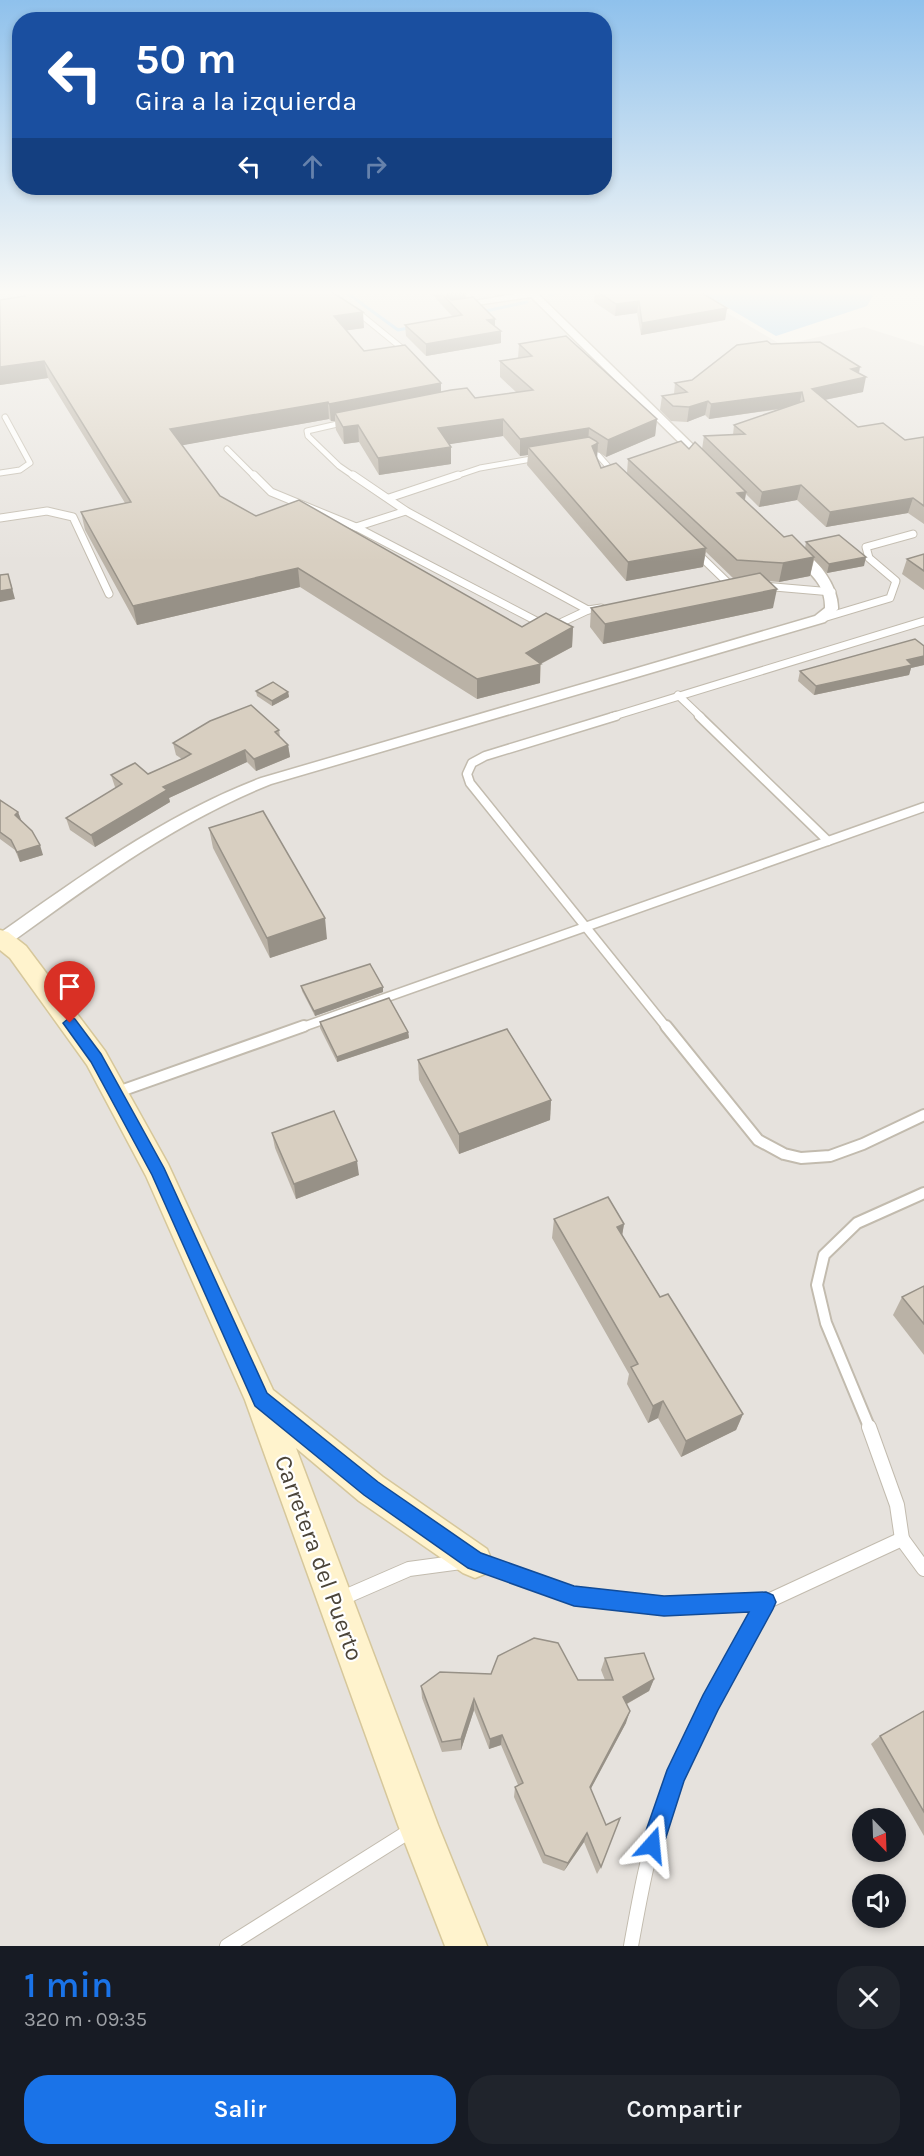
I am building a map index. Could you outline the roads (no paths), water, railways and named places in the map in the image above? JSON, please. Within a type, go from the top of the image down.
[{"type":"main road","name":"Carretera del Puerto","points":[[2,939],[18,952],[96,1058],[158,1173],[261,1399],[418,1826],[466,1946]]},
{"type":"main road","points":[[261,1399],[371,1489],[475,1561]]},
{"type":"street","points":[[622,381],[717,473]]},
{"type":"street","points":[[2,939],[149,835],[216,799],[266,781],[820,619],[831,609],[832,592],[826,582],[784,540]]},
{"type":"lane","points":[[0,473],[20,470],[30,463],[5,417]]},
{"type":"lane","points":[[356,420],[312,428],[307,431],[308,436],[343,469],[406,512],[588,610]]},
{"type":"lane","points":[[227,449],[271,492],[356,527],[546,626],[556,625],[588,610],[609,606]]},
{"type":"lane","points":[[577,452],[588,450],[598,455],[622,481]]},
{"type":"lane","points":[[388,498],[480,468],[542,457]]},
{"type":"lane","points":[[0,518],[44,512],[68,514],[73,517],[109,594]]},
{"type":"lane","points":[[356,527],[406,512]]},
{"type":"lane","points":[[820,619],[863,608],[890,598],[896,581],[869,558],[866,547],[913,534]]},
{"type":"lane","points":[[687,544],[728,583]]},
{"type":"lane","points":[[718,583],[738,584]]},
{"type":"lane","points":[[750,585],[832,592]]},
{"type":"lane","points":[[924,621],[485,756],[472,763],[467,774],[470,783],[758,1140],[777,1152],[803,1159],[829,1157],[924,1115]]},
{"type":"lane","points":[[678,696],[828,842]]},
{"type":"lane","points":[[115,1093],[924,807]]},
{"type":"lane","points":[[924,1193],[857,1223],[824,1255],[818,1285],[826,1323],[882,1459],[897,1505],[902,1539],[924,1569]]},
{"type":"lane","points":[[335,1602],[410,1569],[475,1561],[574,1596],[664,1606],[766,1602],[902,1539]]},
{"type":"lane","points":[[631,1946],[645,1867],[674,1778],[710,1702],[766,1602]]},
{"type":"lane","points":[[233,1944],[418,1826]]}]
